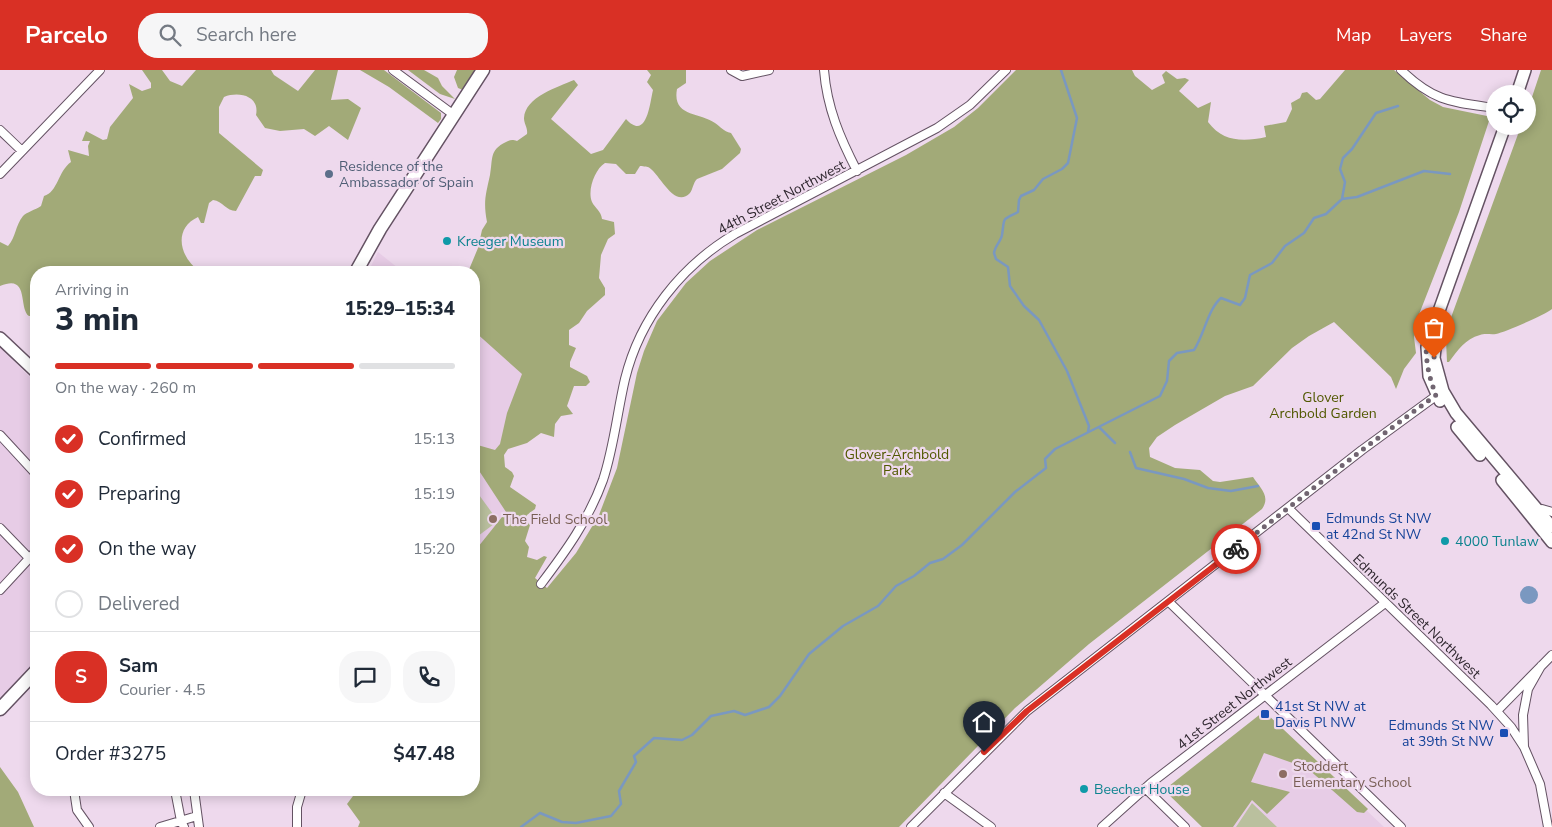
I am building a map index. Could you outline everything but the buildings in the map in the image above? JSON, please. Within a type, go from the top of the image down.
[{"type":"main road","points":[[359,266],[380,229],[484,70]]},
{"type":"main road","points":[[0,709],[30,677]]},
{"type":"street","points":[[0,174],[100,70]]},
{"type":"street","points":[[393,70],[454,115]]},
{"type":"street","points":[[731,70],[742,76],[769,70]]},
{"type":"street","points":[[824,70],[833,120],[858,171]]},
{"type":"street","points":[[993,70],[998,78]]},
{"type":"street","name":"44th Street Northwest","points":[[541,584],[570,545],[596,498],[610,457],[632,358],[647,323],[667,292],[696,263],[725,240],[941,126],[970,105],[1006,70]]},
{"type":"street","points":[[1401,70],[1416,84],[1440,99],[1486,107]]},
{"type":"street","points":[[1520,85],[1525,70]]},
{"type":"street","points":[[0,130],[22,152]]},
{"type":"street","points":[[1502,135],[1439,311],[1434,358],[1439,393],[1534,512],[1552,542]]},
{"type":"street","points":[[0,338],[30,366]]},
{"type":"street","points":[[911,827],[1020,716],[1439,393]]},
{"type":"street","points":[[0,434],[30,467]]},
{"type":"street","name":"Edmunds Street Northwest","points":[[1288,508],[1497,711],[1524,747],[1534,767],[1543,795],[1548,827]]},
{"type":"street","points":[[1534,512],[1552,512]]},
{"type":"street","points":[[1534,512],[1552,527]]},
{"type":"street","points":[[0,528],[29,558],[0,590]]},
{"type":"street","points":[[1169,602],[1401,827]]},
{"type":"street","name":"41st Street Northwest","points":[[1102,827],[1145,788],[1385,603]]},
{"type":"street","points":[[1497,711],[1552,655]]},
{"type":"street","points":[[1524,747],[1524,704],[1528,689],[1541,666]]},
{"type":"street","points":[[1145,788],[1185,827]]},
{"type":"street","points":[[944,793],[991,827]]},
{"type":"street","points":[[75,796],[77,810],[89,827]]},
{"type":"street","points":[[176,796],[183,824]]},
{"type":"street","points":[[194,796],[199,827]]},
{"type":"street","points":[[297,827],[297,808],[300,796]]},
{"type":"street","points":[[160,827],[183,824],[196,816]]},
{"type":"shaded area","points":[[378,252],[396,266],[371,266]]},
{"type":"shaded area","name":"The Field School","points":[[480,335],[528,374],[494,462],[531,577],[480,639]]},
{"type":"shaded area","points":[[0,348],[30,377],[30,669],[0,700]]},
{"type":"shaded area","name":"Stoddert Elementary School","points":[[1279,727],[1384,827],[1202,827]]},
{"type":"green space","points":[[142,70],[162,70],[170,81],[182,86],[196,70],[271,70],[274,75],[298,91],[315,70],[338,70],[331,100],[348,99],[361,108],[348,140],[329,126],[315,136],[304,129],[280,131],[265,128],[256,115],[255,103],[252,99],[242,95],[224,97],[219,107],[219,133],[263,170],[261,176],[255,176],[236,211],[213,200],[209,203],[204,223],[201,223],[198,217],[190,222],[182,236],[182,244],[188,260],[194,266],[30,266],[29,316],[24,306],[22,293],[16,284],[9,283],[0,286],[0,242],[8,246],[23,216],[41,206],[44,196],[49,194],[71,162],[68,150],[89,156],[88,146],[90,141],[82,141],[86,131],[103,140],[107,139],[110,127],[133,98],[129,84],[142,91],[151,88],[151,83]]},
{"type":"green space","points":[[360,70],[384,70],[441,113],[441,119],[438,123],[389,87]]},
{"type":"green space","points":[[408,70],[424,70],[438,78],[442,86],[455,99],[440,94]]},
{"type":"green space","points":[[457,70],[477,70],[463,90],[458,88],[454,77]]},
{"type":"green space","name":"Glover-Archbold Park","points":[[647,70],[686,70],[686,83],[677,89],[679,105],[688,112],[709,120],[731,133],[741,149],[740,153],[722,169],[697,179],[690,193],[684,197],[678,197],[673,194],[648,167],[640,166],[635,174],[626,174],[616,164],[605,163],[595,175],[591,186],[592,202],[602,219],[614,222],[615,234],[608,239],[601,255],[599,278],[605,288],[605,295],[587,311],[579,323],[569,330],[569,345],[576,348],[570,362],[570,367],[587,376],[590,382],[586,386],[574,386],[567,406],[573,414],[561,416],[555,424],[554,437],[541,433],[527,443],[508,449],[504,455],[505,467],[514,476],[510,487],[536,505],[535,509],[527,515],[526,520],[530,525],[525,541],[529,547],[527,557],[537,560],[544,556],[547,557],[535,578],[547,588],[576,553],[599,515],[617,468],[637,373],[644,351],[657,321],[686,283],[710,261],[757,230],[906,155],[954,127],[978,108],[1016,70],[1132,70],[1135,76],[1152,90],[1165,83],[1162,75],[1166,71],[1177,79],[1185,78],[1189,80],[1179,91],[1198,108],[1211,102],[1208,122],[1214,129],[1227,137],[1249,140],[1266,137],[1264,126],[1286,122],[1292,109],[1291,103],[1300,98],[1302,93],[1307,92],[1316,100],[1320,99],[1345,70],[1394,70],[1430,100],[1443,107],[1486,116],[1486,130],[1459,212],[1418,317],[1414,337],[1416,353],[1404,369],[1396,389],[1391,377],[1334,322],[1292,348],[1253,386],[1225,396],[1157,437],[1149,448],[1150,457],[1175,468],[1200,470],[1213,481],[1220,482],[1253,477],[1265,496],[1262,509],[1089,644],[1015,708],[899,827],[358,827],[360,822],[347,804],[353,796],[480,796],[480,544],[506,512],[480,472],[480,446],[495,450],[500,444],[507,413],[522,374],[480,336],[480,266],[470,266],[478,248],[482,230],[487,222],[486,198],[494,152],[510,140],[517,141],[527,134],[524,118],[530,104],[543,94],[574,80],[578,85],[551,119],[591,154],[603,150],[626,119],[633,125],[639,126],[643,123],[649,111],[653,90],[647,82],[651,75]]},
{"type":"green space","points":[[1541,70],[1552,70],[1552,309],[1501,333],[1482,334],[1470,339],[1447,362],[1446,340],[1449,323],[1518,135],[1536,135],[1536,85]]},
{"type":"green space","points":[[480,496],[498,521],[480,534]]},
{"type":"green space","points":[[1263,712],[1368,809],[1364,813],[1357,812],[1307,768],[1264,753],[1251,782],[1290,792],[1267,814],[1252,800],[1233,827],[1202,827],[1164,790]]},
{"type":"green space","points":[[0,767],[18,792],[34,827],[0,827]]},
{"type":"green space","points":[[1252,803],[1277,827],[1236,827]]},
{"type":"water","points":[[1529,586],[1535,589],[1538,595],[1535,601],[1529,604],[1523,601],[1520,595],[1523,589]]},
{"type":"waterway","points":[[1061,70],[1077,118],[1068,163],[1062,169],[1043,179],[1034,190],[1021,196],[1018,212],[1004,222],[1001,237],[994,253],[996,259],[1008,267],[1010,286],[1024,306],[1039,320],[1067,371],[1089,426],[1088,432]]},
{"type":"waterway","points":[[1342,199],[1345,182],[1340,169],[1343,158],[1352,149],[1376,113],[1398,106]]},
{"type":"waterway","points":[[521,827],[540,813],[562,822],[576,823],[611,816],[621,804],[619,791],[636,762],[634,756],[654,738],[682,740],[692,735],[711,716],[734,711],[745,715],[769,707],[780,696],[809,654],[843,626],[878,606],[896,586],[914,576],[930,563],[943,559],[962,545],[1015,492],[1046,468],[1045,459],[1055,449],[1160,396],[1167,381],[1169,361],[1177,353],[1194,350],[1209,315],[1221,298],[1240,305],[1245,298],[1250,275],[1272,263],[1285,246],[1304,233],[1314,218],[1326,214],[1342,199],[1357,197],[1424,171],[1450,174]]},
{"type":"waterway","points":[[1099,427],[1115,443]]},
{"type":"waterway","points":[[1130,452],[1136,468],[1184,479],[1208,488],[1231,491],[1258,486]]},
{"type":"way so far","points":[[1236,549],[1362,450],[1436,395],[1429,376],[1427,349],[1429,330],[1434,316],[1439,311],[1434,358]]},
{"type":"place","name":"Residence of the Ambassador of Spain","points":[[329,174]]},
{"type":"place","name":"Kreeger Museum","points":[[447,241]]},
{"type":"place","name":"The Field School","points":[[493,519]]},
{"type":"place","name":"Edmunds St NW at 42nd St NW","points":[[1316,526]]},
{"type":"place","name":"4000 Tunlaw","points":[[1445,541]]},
{"type":"place","name":"41st St NW at Davis Pl NW","points":[[1265,714]]},
{"type":"place","name":"Edmunds St NW at 39th St NW","points":[[1504,733]]},
{"type":"place","name":"Stoddert Elementary School","points":[[1283,774]]},
{"type":"place","name":"Beecher House","points":[[1084,789]]},
{"type":"route","points":[[984,752],[1027,711],[1236,549]]},
{"type":"park label","name":"Glover Archbold Garden","points":[[1323,406]]}]
